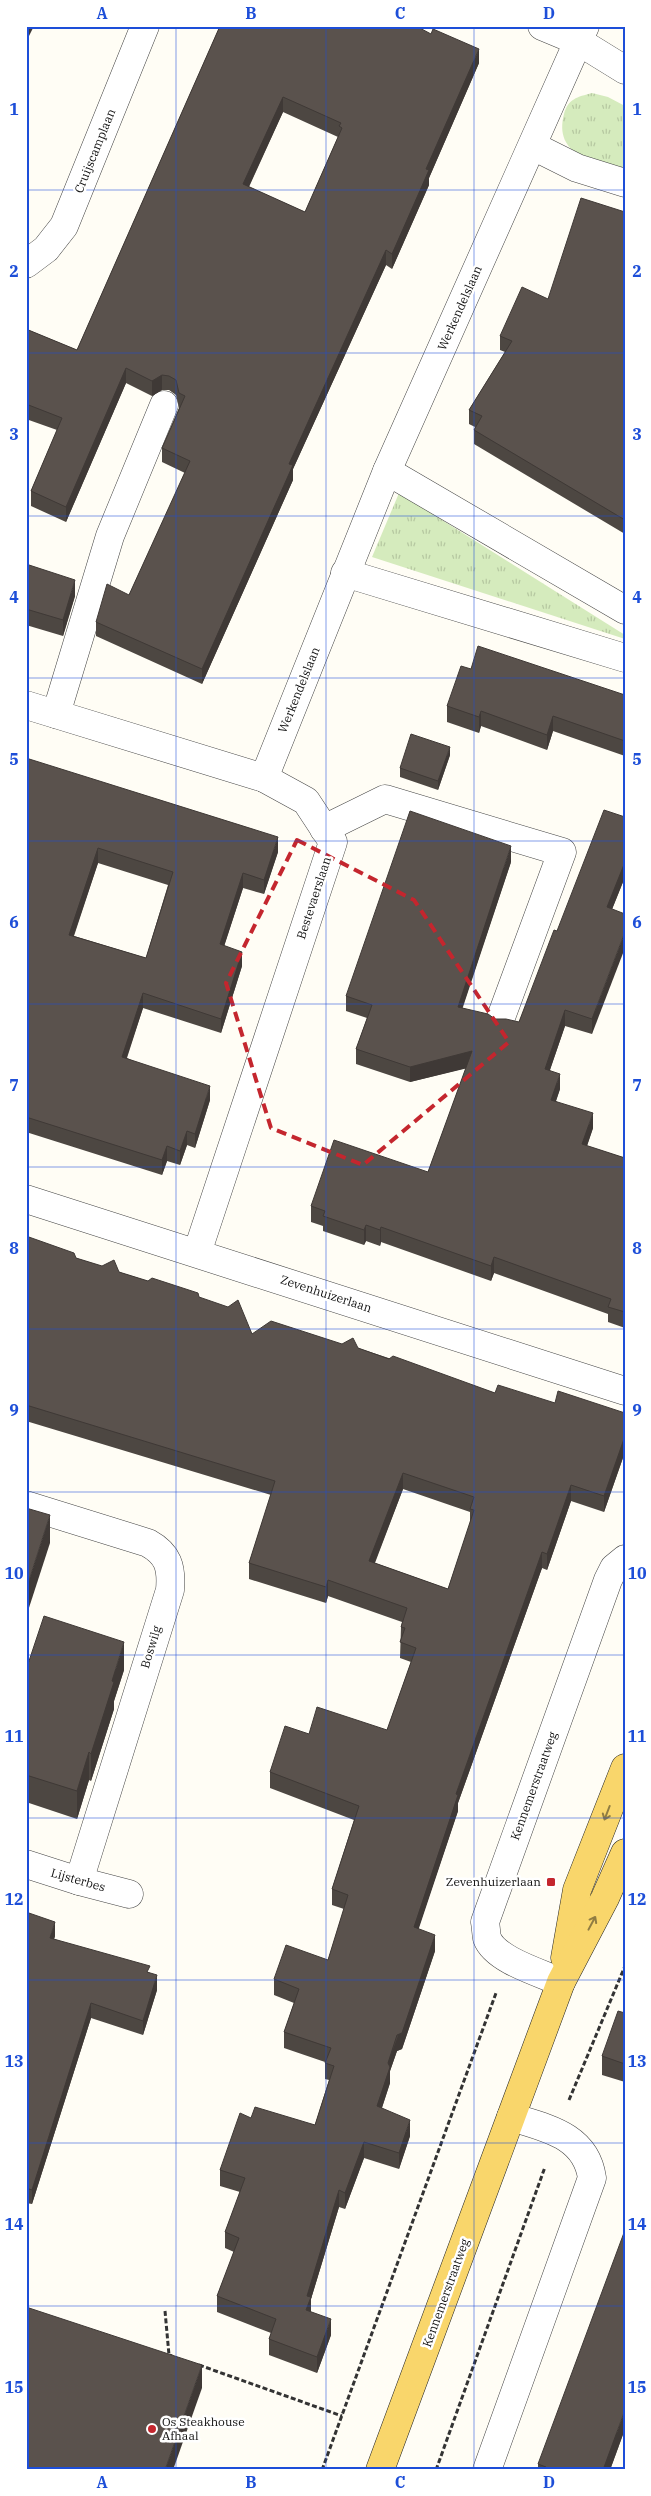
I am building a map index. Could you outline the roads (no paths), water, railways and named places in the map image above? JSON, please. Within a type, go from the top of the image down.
[{"type":"main road","name":"Kennemerstraatweg","points":[[561,1982],[577,1890],[625,1768]]},
{"type":"main road","name":"Kennemerstraatweg","points":[[380,2470],[561,1982],[606,1898],[625,1853]]},
{"type":"street","name":"Cruijscamplaan","points":[[26,264],[46,249],[64,226],[145,26]]},
{"type":"street","points":[[542,26],[582,34],[625,70]]},
{"type":"street","name":"Werkendelslaan","points":[[264,778],[387,471],[582,34]]},
{"type":"street","points":[[533,146],[577,168],[625,184]]},
{"type":"street","points":[[56,714],[110,536],[164,405]]},
{"type":"street","points":[[387,471],[625,610]]},
{"type":"street","points":[[345,573],[625,658]]},
{"type":"street","name":"Bestevaerslaan","points":[[26,705],[264,778],[306,802],[333,842],[197,1253]]},
{"type":"street","points":[[324,829],[385,799],[562,852],[500,1020]]},
{"type":"street","name":"Zevenhuizerlaan","points":[[26,1200],[625,1391]]},
{"type":"street","name":"Boswilg","points":[[26,1505],[148,1543],[160,1550],[170,1563],[170,1590],[79,1881]]},
{"type":"street","name":"Kennemerstraatweg","points":[[561,1982],[508,1959],[496,1951],[487,1938],[485,1922],[608,1580],[614,1568],[625,1559]]},
{"type":"street","name":"Lijsterbes","points":[[26,1864],[79,1881],[129,1894]]},
{"type":"street","points":[[487,2470],[592,2178],[590,2162],[581,2149],[556,2131],[511,2117]]},
{"type":"place","name":"Zevenhuizerlaan","points":[[551,1882]]},
{"type":"place","name":"Os Steakhouse Afhaal","points":[[152,2429]]}]
